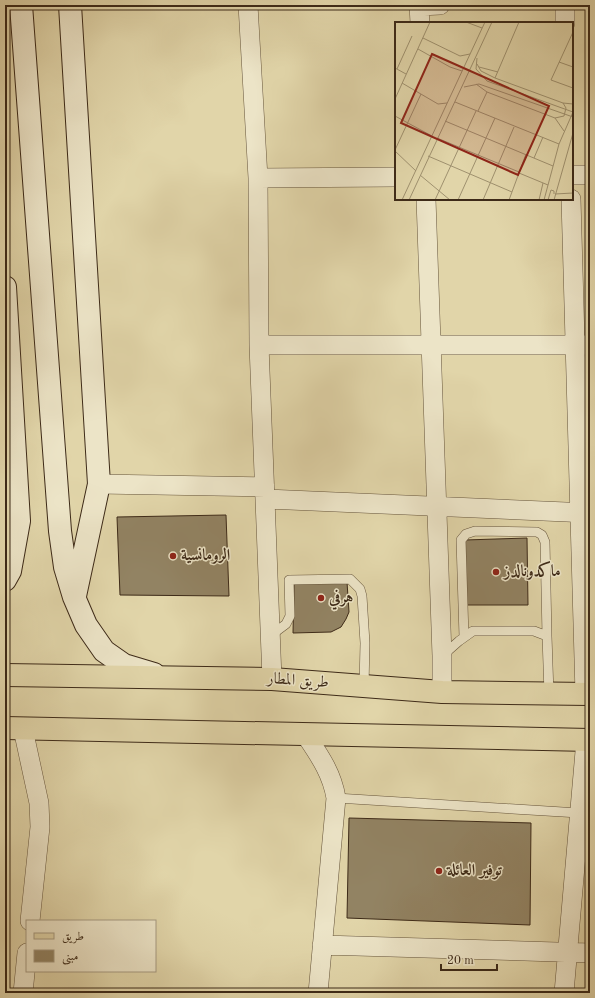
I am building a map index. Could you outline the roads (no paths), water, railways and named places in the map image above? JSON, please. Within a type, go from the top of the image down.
[{"type":"main road","points":[[21,5],[60,531],[65,567],[74,597],[86,625],[104,651],[124,665],[167,677]]},
{"type":"main road","points":[[70,5],[99,484],[74,597]]},
{"type":"main road","points":[[5,288],[19,521],[10,571],[5,580]]},
{"type":"main road","name":"طريق المطار","points":[[5,675],[272,679],[442,692],[587,694]]},
{"type":"main road","points":[[14,729],[588,740]]},
{"type":"street","points":[[248,5],[258,178],[259,345],[272,679]]},
{"type":"street","points":[[419,11],[440,5]]},
{"type":"street","points":[[565,5],[566,22]]},
{"type":"street","points":[[573,175],[590,175]]},
{"type":"street","points":[[258,178],[395,177]]},
{"type":"street","points":[[426,200],[442,692]]},
{"type":"street","points":[[571,200],[582,345],[587,694]]},
{"type":"street","points":[[259,345],[582,345]]},
{"type":"street","points":[[99,484],[265,493],[436,507],[585,513]]},
{"type":"street","points":[[14,729],[39,803],[40,827],[30,920]]},
{"type":"street","points":[[305,734],[327,768],[334,784],[336,798],[318,993]]},
{"type":"street","points":[[564,993],[579,813],[588,740]]},
{"type":"street","points":[[322,945],[590,953]]},
{"type":"street","points":[[23,993],[26,963]]},
{"type":"lane","points":[[464,637],[461,540],[466,534],[475,530],[537,532],[542,535],[545,542],[549,694]]},
{"type":"lane","points":[[270,636],[286,624],[290,616],[290,580],[350,579],[360,589],[362,596],[365,643],[364,686]]},
{"type":"lane","points":[[442,656],[473,631],[534,630],[547,636]]},
{"type":"lane","points":[[336,798],[579,813]]},
{"type":"place","name":"الرومانسية","points":[[173,556]]},
{"type":"place","name":"ماكدونالدز","points":[[496,572]]},
{"type":"place","name":"هرفي","points":[[321,598]]},
{"type":"place","name":"توفير العائلة","points":[[439,871]]}]
